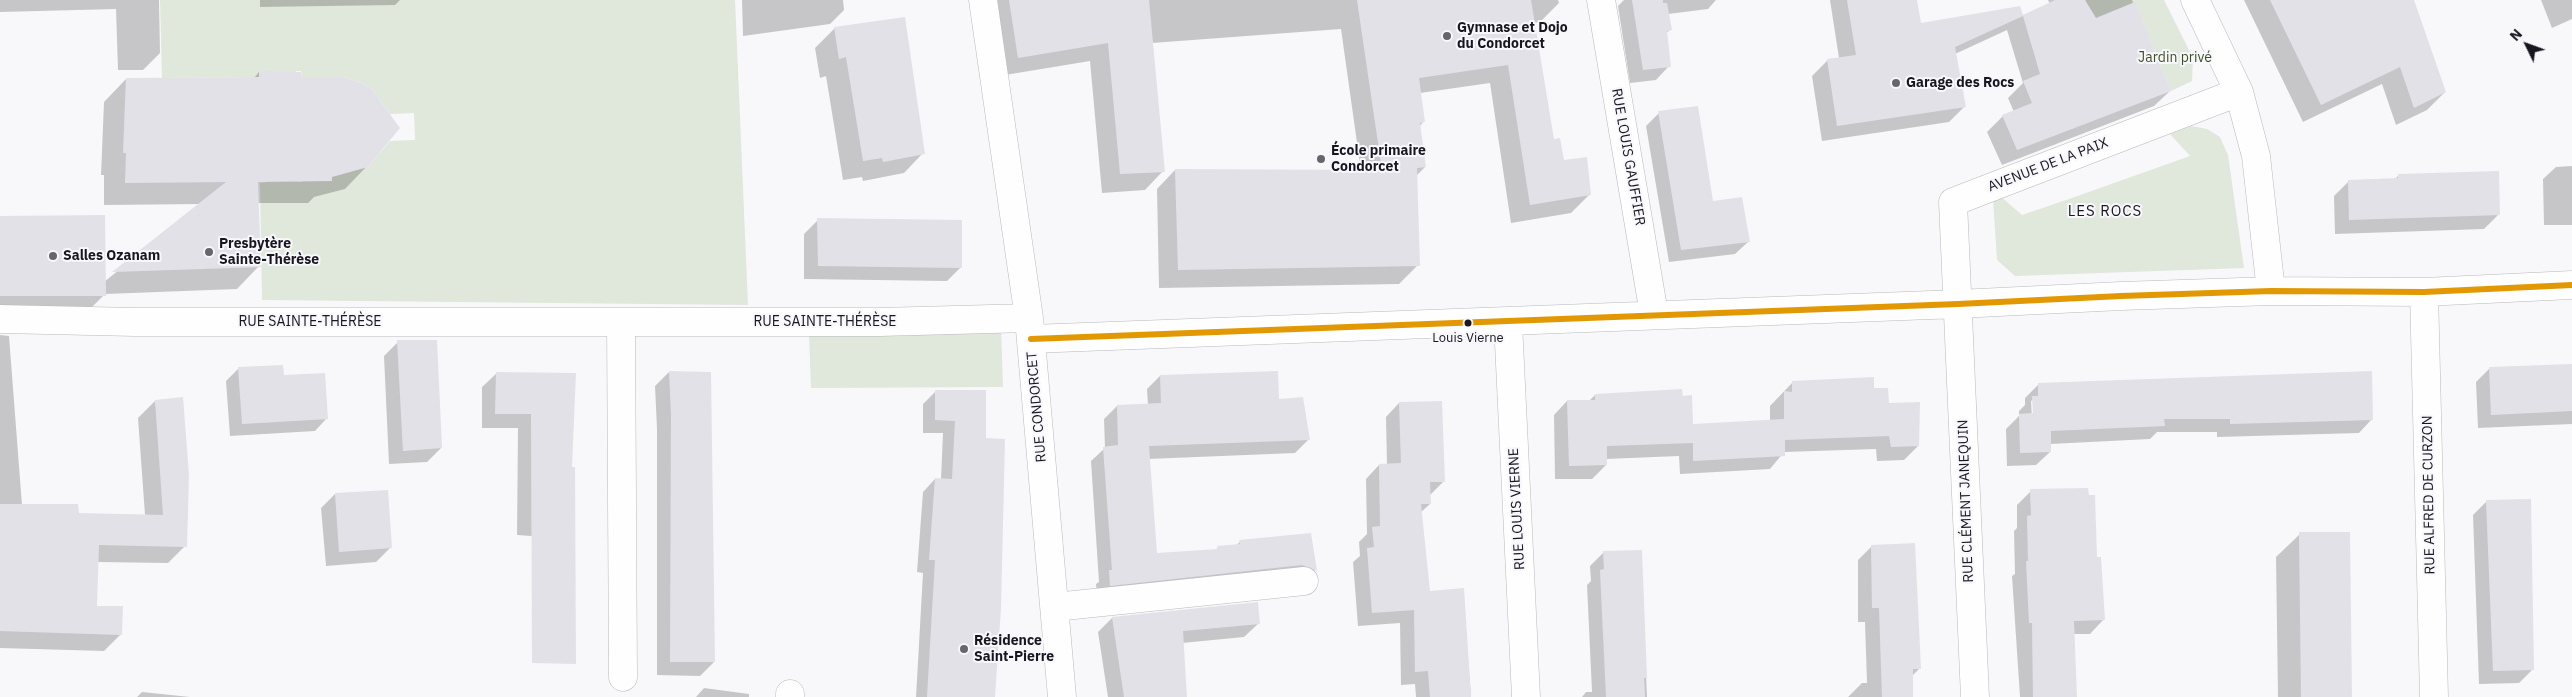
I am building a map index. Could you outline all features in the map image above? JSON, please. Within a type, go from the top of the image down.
[{"type":"street","name":"RUE CONDORCET","points":[[983,0],[1030,329],[1062,697]]},
{"type":"street","name":"RUE LOUIS GAUFFIER","points":[[1600,0],[1654,314]]},
{"type":"street","points":[[2195,0],[2239,92],[2256,156],[2271,291]]},
{"type":"street","name":"AVENUE DE LA PAIX","points":[[1958,304],[1952,202],[2239,92]]},
{"type":"street","points":[[1030,329],[1508,322],[1654,314],[2271,291],[2424,292],[2572,285]]},
{"type":"street","name":"RUE ALFRED DE CURZON","points":[[2424,292],[2434,697]]},
{"type":"street","name":"RUE CLÉMENT JANEQUIN","points":[[1958,304],[1975,697]]},
{"type":"street","name":"RUE SAINTE-THÉRÈSE","points":[[0,319],[135,322],[879,322],[1030,329]]},
{"type":"street","points":[[620,322],[622,677]]},
{"type":"street","name":"RUE LOUIS VIERNE","points":[[1508,322],[1526,697]]},
{"type":"street","points":[[1054,608],[1304,581]]},
{"type":"green space","points":[[160,0],[735,0],[748,305],[262,300],[260,183],[266,182],[266,177],[296,176],[297,182],[302,182],[302,176],[325,175],[326,181],[332,181],[332,175],[368,167],[390,141],[415,140],[414,113],[390,114],[371,88],[362,83],[343,77],[302,77],[301,71],[296,71],[296,76],[259,71],[259,77],[162,78]]},
{"type":"green space","name":"Jardin privé","points":[[2085,0],[2164,0],[2193,58],[2192,81],[2171,91],[2135,3],[2093,20]]},
{"type":"green space","points":[[2191,126],[2207,129],[2220,137],[2228,155],[2244,268],[2015,276],[1997,260],[1993,199],[1998,194],[2022,215],[2069,199],[2190,156],[2170,134]]},
{"type":"green space","points":[[1001,327],[1003,387],[811,388],[809,333]]},
{"type":"building","points":[[1009,0],[1149,0],[1165,172],[1120,174],[1108,43],[1018,58]]},
{"type":"building","points":[[1357,0],[1531,0],[1554,139],[1560,138],[1564,160],[1587,157],[1591,195],[1530,205],[1508,65],[1419,78],[1425,122],[1420,123],[1426,167],[1417,168],[1420,266],[1178,270],[1175,169],[1382,170]]},
{"type":"building","points":[[1632,0],[1663,0],[1663,3],[1667,3],[1672,30],[1667,31],[1671,67],[1643,70]]},
{"type":"building","points":[[1847,0],[1917,0],[1921,23],[2020,6],[2023,15],[2055,0],[2085,0],[2096,18],[2135,2],[2171,91],[2017,150],[2002,115],[2032,103],[2023,81],[2040,74],[2023,16],[1955,47],[1966,107],[1837,126],[1827,59],[1856,55]]},
{"type":"building","points":[[2270,0],[2414,0],[2446,92],[2414,108],[2400,67],[2321,105]]},
{"type":"building","points":[[905,17],[925,154],[883,162],[882,158],[863,161],[846,57],[839,59],[834,27]]},
{"type":"building","points":[[259,71],[301,72],[302,77],[343,77],[362,83],[371,88],[400,128],[368,167],[332,177],[332,181],[258,182],[261,267],[112,272],[226,182],[125,183],[126,153],[123,153],[126,78],[259,77]]},
{"type":"building","points":[[1698,106],[1713,201],[1742,197],[1750,242],[1681,250],[1658,111]]},
{"type":"building","points":[[2499,171],[2500,215],[2349,220],[2348,180],[2398,178],[2398,174]]},
{"type":"building","name":"Salles Ozanam","points":[[105,215],[106,296],[0,296],[0,216]]},
{"type":"building","points":[[817,218],[962,220],[962,268],[818,266]]},
{"type":"building","points":[[397,340],[437,340],[442,448],[403,451]]},
{"type":"building","points":[[2572,364],[2572,411],[2491,415],[2489,367]]},
{"type":"building","points":[[283,365],[284,375],[325,373],[328,419],[242,424],[238,367]]},
{"type":"building","points":[[669,371],[711,372],[715,662],[670,662],[671,414]]},
{"type":"building","points":[[1278,371],[1279,399],[1303,397],[1310,440],[1149,446],[1157,553],[1218,549],[1217,546],[1240,544],[1239,540],[1311,533],[1317,571],[1302,565],[1110,586],[1109,570],[1112,570],[1103,447],[1118,445],[1117,405],[1161,403],[1160,375]]},
{"type":"building","points":[[2372,371],[2373,420],[2230,424],[2230,419],[2164,419],[2165,426],[2051,431],[2051,452],[2020,453],[2019,414],[2033,413],[2032,396],[2038,396],[2038,383]]},
{"type":"building","points":[[496,372],[576,373],[572,467],[575,467],[576,664],[532,663],[531,414],[495,414]]},
{"type":"building","points":[[1874,377],[1874,388],[1888,388],[1889,403],[1920,402],[1919,446],[1891,447],[1889,436],[1785,440],[1785,456],[1693,461],[1693,443],[1607,446],[1607,465],[1569,466],[1567,400],[1595,400],[1595,394],[1682,389],[1683,396],[1692,395],[1693,424],[1784,419],[1784,391],[1792,392],[1792,381]]},
{"type":"building","points":[[935,390],[986,390],[986,438],[1005,439],[1001,608],[995,697],[927,697],[935,560],[929,560],[935,478],[952,479],[955,421],[935,420]]},
{"type":"building","points":[[183,397],[189,475],[187,547],[99,545],[97,606],[123,606],[122,635],[0,631],[0,504],[78,504],[79,513],[163,515],[155,400]]},
{"type":"building","points":[[1442,401],[1445,482],[1430,482],[1431,504],[1421,504],[1430,591],[1464,588],[1471,697],[1430,697],[1428,671],[1415,672],[1414,610],[1372,613],[1367,548],[1374,547],[1372,527],[1380,526],[1379,464],[1401,463],[1399,402]]},
{"type":"building","points":[[2088,488],[2089,495],[2095,495],[2097,557],[2101,557],[2105,620],[2074,621],[2077,697],[2033,697],[2032,623],[2029,623],[2026,561],[2028,561],[2027,516],[2031,515],[2030,489]]},
{"type":"building","points":[[388,490],[392,548],[339,552],[335,493]]},
{"type":"building","points":[[2531,499],[2534,670],[2493,671],[2486,500]]},
{"type":"building","points":[[2299,532],[2350,532],[2352,697],[2301,697]]},
{"type":"building","points":[[1915,543],[1921,669],[1913,669],[1913,697],[1882,697],[1879,608],[1872,608],[1871,545]]},
{"type":"building","points":[[1642,550],[1647,678],[1644,678],[1645,697],[1606,697],[1600,570],[1604,569],[1603,551]]},
{"type":"building","points":[[1258,602],[1260,624],[1183,631],[1187,697],[1124,697],[1112,617]]},
{"type":"transit line","points":[[1031,339],[1958,304],[2121,296],[2271,291],[2424,292],[2572,285]]},
{"type":"place","name":"Gymnase et Dojo du Condorcet","points":[[1447,36]]},
{"type":"place","name":"Garage des Rocs","points":[[1896,83]]},
{"type":"place","name":"École primaire Condorcet","points":[[1321,159]]},
{"type":"place","name":"Presbytère Sainte-Thérèse","points":[[209,252]]},
{"type":"place","name":"Salles Ozanam","points":[[53,256]]},
{"type":"place","name":"Louis Vierne","points":[[1468,323]]},
{"type":"place","name":"Résidence Saint-Pierre","points":[[964,649]]},
{"type":"district","name":"LES ROCS","points":[[2105,212]]}]
